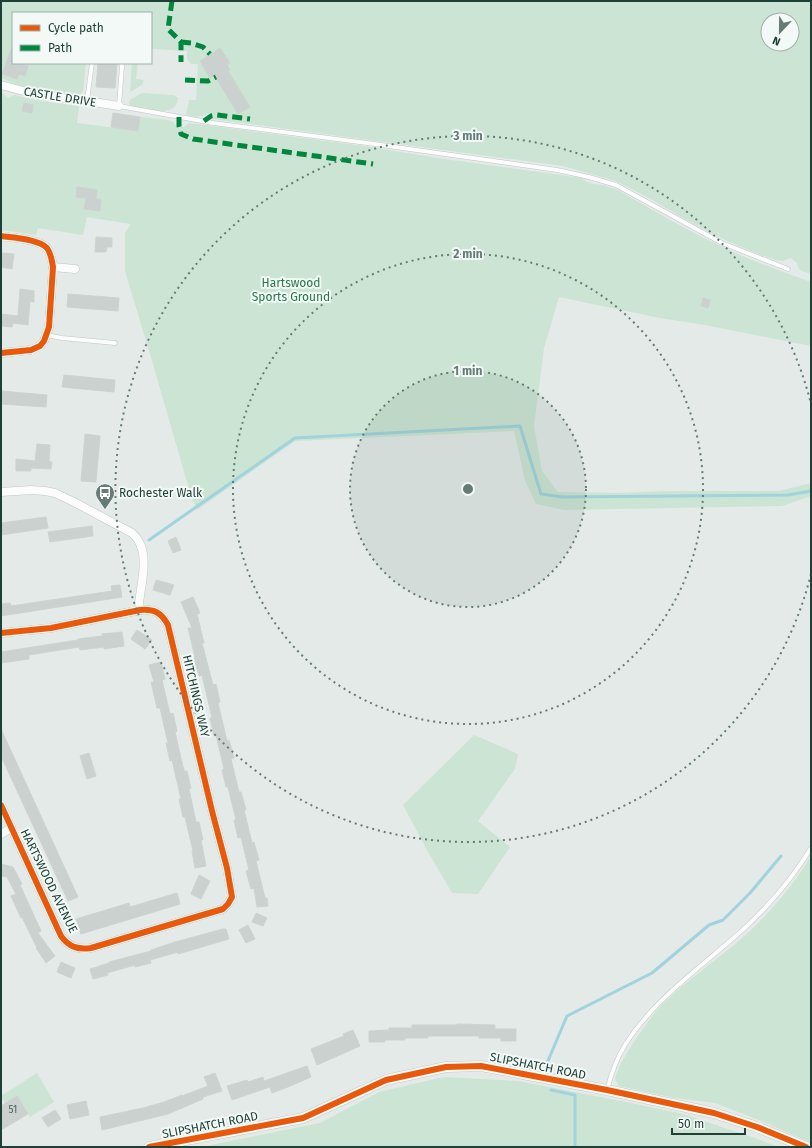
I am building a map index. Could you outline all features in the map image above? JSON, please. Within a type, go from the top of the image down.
[{"type":"street","name":"CASTLE DRIVE","points":[[1,85],[38,95],[87,100],[119,106]]},
{"type":"street","points":[[1,236],[37,242],[48,249],[52,258],[53,267],[48,328],[44,341],[40,346],[31,350],[1,353]]},
{"type":"street","points":[[53,267],[75,269]]},
{"type":"street","points":[[1,492],[31,490],[55,493],[132,533],[142,548],[144,557],[139,603],[140,610]]},
{"type":"street","name":"HITCHINGS WAY","points":[[1,633],[51,628],[149,609],[157,612],[164,618],[168,625],[227,868],[232,897],[228,904],[222,909],[92,948]]},
{"type":"street","name":"HARTSWOOD AVENUE","points":[[1,805],[61,936],[71,946],[83,949],[92,948]]},
{"type":"street","points":[[1,834],[11,828]]},
{"type":"street","name":"SLIPSHATCH ROAD","points":[[149,1147],[303,1118],[386,1080],[446,1068],[482,1066],[607,1090],[714,1113],[757,1127],[806,1147]]},
{"type":"lane","points":[[87,100],[92,64]]},
{"type":"lane","points":[[121,64],[119,106],[213,123],[367,143],[541,168],[589,177],[616,186],[722,243],[788,269]]},
{"type":"lane","points":[[46,335],[115,343]]},
{"type":"lane","points":[[607,1090],[624,1046],[639,1026],[659,1003],[748,925],[774,899],[811,848]]},
{"type":"green space","points":[[3,1],[811,1],[811,274],[800,269],[797,263],[791,258],[783,261],[775,260],[723,239],[616,181],[563,166],[213,119],[209,113],[198,117],[186,115],[189,100],[196,100],[198,64],[191,64],[187,59],[187,51],[152,49],[152,12],[12,12],[12,64],[86,64],[83,91],[80,95],[22,87],[1,78],[1,7]],"holes":[[[220,48],[229,63],[227,65],[230,70],[228,71],[250,107],[238,114],[214,76],[210,78],[200,61]]]},
{"type":"green space","points":[[132,64],[138,64],[136,79],[144,80],[142,85],[130,92]]},
{"type":"green space","name":"Hartswood Sports Ground","points":[[1,92],[8,98],[15,95],[35,100],[79,106],[77,123],[138,131],[140,117],[169,120],[176,126],[184,127],[189,123],[206,125],[364,146],[444,159],[582,178],[589,183],[616,189],[682,226],[734,252],[766,266],[811,282],[811,346],[705,325],[660,318],[559,297],[544,348],[534,426],[542,471],[558,492],[618,493],[665,491],[779,491],[811,483],[811,496],[782,506],[564,510],[536,504],[525,481],[514,431],[295,441],[197,510],[191,496],[125,271],[125,233],[131,224],[87,217],[83,235],[38,228],[36,235],[1,230]]},
{"type":"green space","points":[[142,93],[174,95],[178,98],[172,109],[166,111],[152,111],[131,107],[129,103],[130,100]]},
{"type":"green space","points":[[474,735],[518,754],[515,769],[478,821],[510,847],[478,894],[452,893],[403,805]]},
{"type":"green space","points":[[811,856],[811,1143],[764,1122],[715,1103],[675,1098],[619,1086],[615,1079],[621,1063],[639,1034],[656,1012],[674,993],[759,923],[791,886]]},
{"type":"green space","points":[[37,1073],[54,1102],[30,1117],[17,1096],[5,1103],[1,1096]]},
{"type":"green space","points":[[444,1077],[518,1081],[631,1103],[683,1114],[778,1147],[201,1147],[320,1123],[379,1092]]},
{"type":"building","points":[[12,47],[12,64],[23,64],[28,66],[25,76],[19,74],[17,79],[2,74]]},
{"type":"building","points":[[220,48],[230,63],[227,65],[230,70],[228,71],[250,107],[238,114],[214,75],[210,78],[200,61]]},
{"type":"building","points":[[98,64],[117,64],[115,88],[96,87]]},
{"type":"building","points":[[24,103],[33,105],[32,113],[22,111]]},
{"type":"building","points":[[113,113],[140,117],[138,131],[111,127]]},
{"type":"building","points":[[77,187],[97,190],[96,199],[101,200],[100,211],[84,209],[86,198],[76,197]]},
{"type":"building","points":[[96,237],[112,238],[112,247],[107,247],[106,252],[95,252]]},
{"type":"building","points":[[1,253],[14,254],[12,269],[1,267]]},
{"type":"building","points":[[20,289],[34,291],[34,302],[30,301],[28,325],[13,323],[12,327],[1,326],[1,314],[18,316]]},
{"type":"building","points":[[68,294],[119,298],[118,311],[67,307]]},
{"type":"building","points":[[703,298],[710,300],[708,308],[701,306]]},
{"type":"building","points":[[64,375],[115,380],[114,392],[62,387]]},
{"type":"building","points":[[1,391],[47,395],[46,407],[1,404]]},
{"type":"building","points":[[85,434],[100,436],[96,482],[81,481]]},
{"type":"building","points":[[37,444],[50,445],[49,461],[52,462],[51,469],[31,468],[31,471],[16,471],[16,459],[35,461]]},
{"type":"building","points":[[46,517],[48,528],[1,535],[1,523]]},
{"type":"building","points":[[92,526],[93,536],[50,542],[48,532]]},
{"type":"building","points":[[176,537],[181,550],[173,553],[168,541]]},
{"type":"building","points":[[156,580],[174,585],[170,595],[153,590]]},
{"type":"building","points":[[120,585],[122,597],[1,616],[1,604],[10,603],[11,606],[112,591],[111,586]]},
{"type":"building","points":[[193,597],[200,613],[197,614],[204,643],[202,643],[213,685],[216,684],[220,702],[218,703],[227,741],[229,740],[234,758],[231,759],[239,792],[241,792],[246,810],[244,810],[252,843],[254,842],[259,860],[256,861],[268,906],[257,907],[254,888],[251,889],[246,871],[249,870],[241,837],[238,838],[234,820],[236,820],[222,770],[224,769],[216,735],[214,736],[210,718],[212,718],[202,675],[199,676],[194,658],[188,628],[192,628],[181,602]]},
{"type":"building","points":[[137,630],[152,640],[145,649],[131,639]]},
{"type":"building","points":[[122,632],[124,646],[80,650],[79,647],[29,655],[29,659],[1,663],[1,652],[102,636],[102,634]]},
{"type":"building","points":[[161,662],[165,679],[162,680],[170,714],[173,713],[177,731],[175,732],[184,771],[187,771],[196,822],[199,822],[203,840],[201,840],[206,866],[195,868],[193,851],[185,817],[183,817],[179,799],[181,799],[172,760],[170,761],[166,743],[168,743],[160,708],[157,708],[151,682],[154,682],[149,665]]},
{"type":"building","points":[[1,729],[78,897],[68,901],[1,756]]},
{"type":"building","points":[[89,753],[96,776],[87,779],[80,756]]},
{"type":"building","points":[[1,864],[13,867],[22,884],[20,885],[41,931],[38,933],[55,956],[46,963],[36,948],[11,896],[16,894],[7,877],[1,876]]},
{"type":"building","points":[[199,875],[210,881],[201,899],[191,894]]},
{"type":"building","points":[[177,893],[180,904],[81,934],[76,919],[129,903],[130,907]]},
{"type":"building","points":[[256,913],[267,918],[263,926],[252,922]]},
{"type":"building","points":[[248,925],[255,939],[246,943],[239,930]]},
{"type":"building","points":[[226,929],[229,939],[178,954],[178,952],[150,960],[151,963],[135,967],[135,965],[107,973],[108,975],[93,979],[90,969],[109,962],[151,951],[175,942]]},
{"type":"building","points":[[61,962],[75,968],[71,978],[57,972]]},
{"type":"building","points":[[412,1025],[495,1025],[495,1029],[516,1029],[516,1041],[501,1041],[501,1038],[479,1038],[479,1036],[428,1036],[428,1038],[405,1038],[405,1040],[369,1042],[369,1031],[389,1030],[389,1028],[412,1028]]},
{"type":"building","points":[[353,1030],[360,1046],[317,1065],[311,1049],[344,1036],[343,1034]]},
{"type":"building","points":[[307,1066],[311,1077],[272,1093],[270,1087],[232,1100],[227,1086],[247,1080],[248,1082],[263,1077],[264,1081]]},
{"type":"building","points":[[215,1073],[222,1091],[203,1097],[203,1099],[168,1114],[102,1130],[100,1117],[143,1108],[182,1096],[208,1086],[204,1077]]},
{"type":"building","points":[[17,1096],[28,1114],[1,1130],[1,1106]]},
{"type":"building","points":[[86,1101],[89,1115],[70,1119],[67,1105]]},
{"type":"building","points":[[55,1110],[61,1119],[48,1127],[42,1118]]},
{"type":"waterway","points":[[149,540],[295,438],[520,426],[541,494],[563,497],[788,495],[811,491]]},
{"type":"waterway","points":[[551,1072],[547,1063],[567,1016],[652,973],[709,925],[723,920],[750,893],[781,856]]},
{"type":"waterway","points":[[551,1090],[575,1095],[575,1147]]},
{"type":"marked path","points":[[172,1],[168,29],[181,42],[181,62]]},
{"type":"marked path","points":[[181,42],[191,43],[203,47],[210,54]]},
{"type":"marked path","points":[[185,80],[208,81],[216,77]]},
{"type":"marked path","points":[[204,121],[211,116],[217,115],[250,119]]},
{"type":"marked path","points":[[179,117],[181,134],[193,139],[373,164]]},
{"type":"cycle path","points":[[1,236],[26,239],[43,245],[49,252],[53,267],[49,327],[44,341],[40,346],[31,350],[1,353]]},
{"type":"cycle path","points":[[1,633],[51,628],[140,610],[157,612],[163,617],[168,625],[227,868],[232,897],[223,909],[91,948],[82,949],[74,947],[67,943],[61,936],[1,805]]},
{"type":"cycle path","points":[[149,1147],[303,1118],[386,1080],[446,1067],[481,1066],[607,1090],[714,1113],[757,1127],[806,1147]]},
{"type":"place","name":"Rochester Walk","points":[[105,510]]}]
